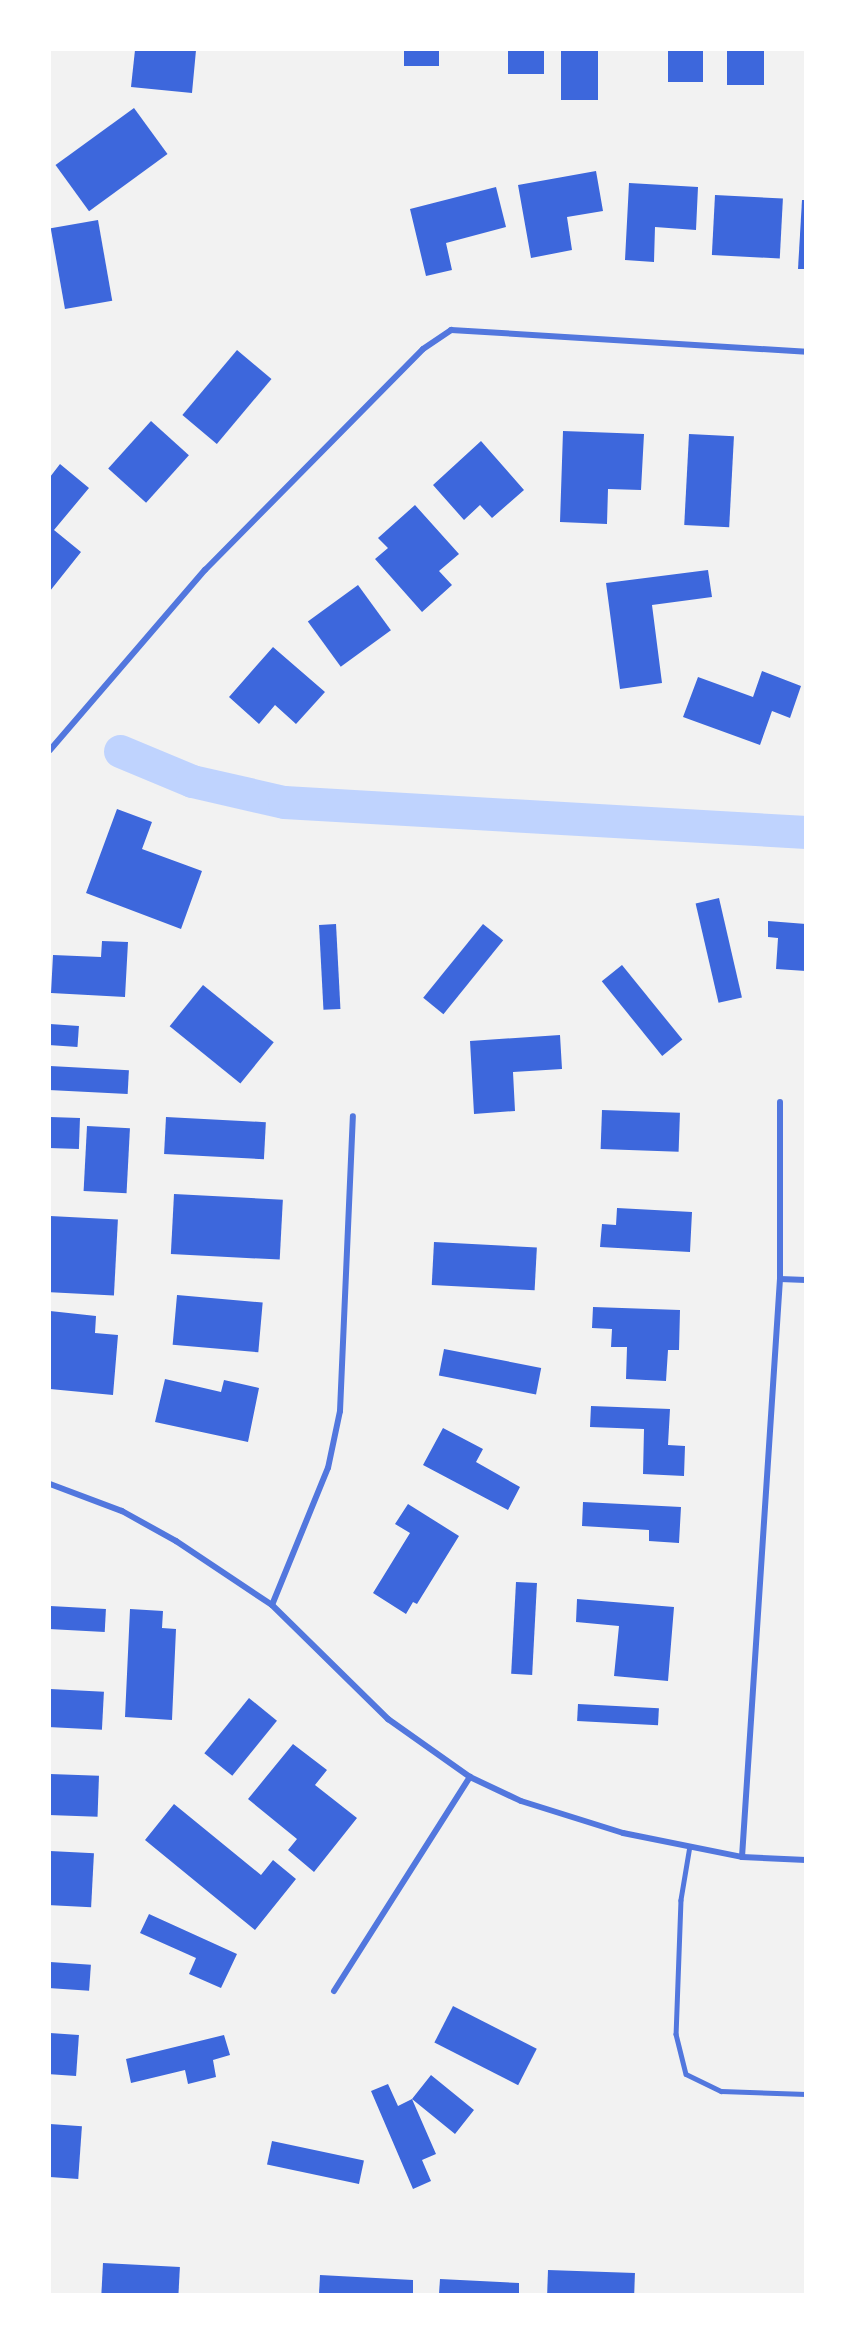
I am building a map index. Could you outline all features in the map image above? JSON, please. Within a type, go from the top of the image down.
[{"type":"street","points":[[50,750],[205,570],[423,350],[451,330],[806,352]]},
{"type":"street","points":[[742,1857],[780,1280],[780,1102]]},
{"type":"street","points":[[272,1605],[328,1468],[340,1411],[353,1116]]},
{"type":"street","points":[[780,1280],[806,1280]]},
{"type":"street","points":[[50,1484],[122,1511],[176,1541],[272,1605],[388,1719],[471,1777],[521,1801],[623,1833],[742,1857],[806,1860]]},
{"type":"street","points":[[334,1991],[471,1777]]},
{"type":"lane","points":[[690,1846],[681,1900],[676,2034],[686,2074],[722,2091],[806,2094]]},
{"type":"building","points":[[135,50],[196,50],[192,93],[131,87]]},
{"type":"building","points":[[404,50],[439,50],[439,66],[404,66]]},
{"type":"building","points":[[508,50],[544,50],[544,74],[508,74]]},
{"type":"building","points":[[561,50],[598,50],[598,100],[561,100]]},
{"type":"building","points":[[668,50],[703,50],[703,82],[668,82]]},
{"type":"building","points":[[727,50],[764,50],[764,85],[727,85]]},
{"type":"building","points":[[134,108],[168,154],[89,211],[56,165]]},
{"type":"building","points":[[596,171],[603,211],[567,217],[572,250],[531,258],[518,185]]},
{"type":"building","points":[[629,183],[698,187],[696,230],[655,227],[654,262],[625,260]]},
{"type":"building","points":[[496,187],[506,227],[446,243],[452,270],[426,276],[410,209]]},
{"type":"building","points":[[715,195],[783,199],[780,258],[712,255]]},
{"type":"building","points":[[802,200],[806,200],[806,269],[798,269]]},
{"type":"building","points":[[98,220],[112,301],[65,309],[51,228]]},
{"type":"building","points":[[237,350],[271,379],[217,444],[182,415]]},
{"type":"building","points":[[151,421],[189,455],[146,503],[108,469]]},
{"type":"building","points":[[563,431],[644,434],[641,490],[608,489],[607,524],[560,522]]},
{"type":"building","points":[[689,434],[734,436],[729,527],[684,525]]},
{"type":"building","points":[[481,441],[524,490],[492,518],[480,505],[464,520],[433,485]]},
{"type":"building","points":[[60,464],[89,488],[54,530],[81,552],[50,591],[50,477]]},
{"type":"building","points":[[415,505],[459,554],[439,571],[452,585],[422,612],[375,559],[388,548],[378,538]]},
{"type":"building","points":[[708,570],[712,597],[652,605],[662,683],[620,689],[606,583]]},
{"type":"building","points":[[358,585],[391,630],[341,667],[308,621]]},
{"type":"building","points":[[273,647],[325,692],[296,724],[275,705],[259,724],[229,697]]},
{"type":"building","points":[[762,671],[801,686],[790,718],[772,711],[760,745],[683,717],[698,677],[753,697]]},
{"type":"building","points":[[117,809],[152,822],[142,849],[202,871],[181,929],[86,893]]},
{"type":"building","points":[[719,898],[742,997],[719,1003],[696,903]]},
{"type":"building","points":[[768,921],[806,924],[806,971],[776,969],[778,938],[768,937]]},
{"type":"building","points":[[336,924],[340,1009],[323,1010],[319,925]]},
{"type":"building","points":[[483,924],[503,940],[443,1014],[423,998]]},
{"type":"building","points":[[102,941],[128,942],[125,997],[51,993],[53,955],[101,957]]},
{"type":"building","points":[[622,965],[682,1040],[662,1056],[602,981]]},
{"type":"building","points":[[203,985],[274,1042],[240,1083],[170,1026]]},
{"type":"building","points":[[50,1024],[79,1026],[77,1047],[50,1045]]},
{"type":"building","points":[[560,1035],[562,1069],[513,1072],[515,1111],[474,1114],[470,1041]]},
{"type":"building","points":[[50,1066],[129,1070],[128,1094],[50,1090]]},
{"type":"building","points":[[602,1110],[680,1113],[679,1152],[601,1149]]},
{"type":"building","points":[[50,1117],[80,1118],[79,1149],[50,1148]]},
{"type":"building","points":[[166,1117],[266,1122],[264,1159],[164,1154]]},
{"type":"building","points":[[87,1126],[130,1128],[127,1193],[84,1191]]},
{"type":"building","points":[[174,1194],[283,1200],[280,1260],[171,1254]]},
{"type":"building","points":[[617,1208],[692,1212],[690,1252],[600,1247],[602,1224],[616,1225]]},
{"type":"building","points":[[50,1216],[118,1220],[114,1295],[50,1292]]},
{"type":"building","points":[[434,1242],[537,1247],[535,1290],[432,1285]]},
{"type":"building","points":[[177,1295],[263,1302],[258,1352],[173,1345]]},
{"type":"building","points":[[593,1307],[680,1310],[679,1350],[668,1350],[666,1381],[626,1379],[627,1347],[611,1347],[612,1329],[592,1328]]},
{"type":"building","points":[[50,1311],[96,1316],[95,1333],[118,1335],[113,1395],[50,1389]]},
{"type":"building","points":[[444,1349],[541,1368],[536,1394],[439,1376]]},
{"type":"building","points":[[165,1379],[221,1392],[224,1380],[259,1388],[248,1442],[155,1422]]},
{"type":"building","points":[[591,1406],[670,1409],[668,1445],[685,1446],[684,1476],[643,1474],[644,1429],[590,1427]]},
{"type":"building","points":[[443,1428],[483,1449],[476,1462],[520,1487],[508,1510],[423,1465]]},
{"type":"building","points":[[583,1502],[681,1507],[679,1543],[649,1541],[649,1530],[582,1526]]},
{"type":"building","points":[[408,1504],[459,1536],[417,1604],[413,1602],[406,1614],[373,1593],[410,1533],[395,1524]]},
{"type":"building","points":[[516,1582],[537,1583],[532,1675],[511,1674]]},
{"type":"building","points":[[577,1599],[674,1607],[668,1681],[614,1676],[619,1626],[576,1622]]},
{"type":"building","points":[[50,1606],[106,1609],[105,1632],[50,1629]]},
{"type":"building","points":[[130,1609],[163,1611],[162,1628],[176,1629],[172,1720],[125,1717]]},
{"type":"building","points":[[50,1689],[104,1692],[102,1730],[50,1727]]},
{"type":"building","points":[[249,1698],[277,1721],[232,1776],[204,1753]]},
{"type":"building","points":[[578,1704],[659,1708],[658,1725],[577,1721]]},
{"type":"building","points":[[293,1744],[327,1770],[315,1785],[357,1818],[314,1872],[288,1850],[297,1839],[248,1799]]},
{"type":"building","points":[[50,1774],[99,1776],[98,1817],[50,1815]]},
{"type":"building","points":[[174,1804],[261,1875],[273,1860],[296,1879],[255,1930],[145,1840]]},
{"type":"building","points":[[50,1851],[94,1853],[91,1907],[50,1905]]},
{"type":"building","points":[[149,1914],[237,1954],[221,1988],[189,1974],[196,1958],[140,1933]]},
{"type":"building","points":[[50,1962],[91,1965],[89,1991],[50,1988]]},
{"type":"building","points":[[453,2006],[537,2049],[518,2085],[434,2043]]},
{"type":"building","points":[[50,2033],[79,2035],[76,2076],[50,2074]]},
{"type":"building","points":[[224,2035],[230,2055],[213,2060],[216,2077],[188,2084],[185,2070],[131,2083],[126,2059]]},
{"type":"building","points":[[431,2075],[474,2110],[455,2134],[412,2099]]},
{"type":"building","points":[[388,2084],[398,2106],[412,2099],[436,2154],[422,2160],[431,2181],[413,2189],[371,2091]]},
{"type":"building","points":[[50,2124],[82,2126],[78,2179],[50,2177]]},
{"type":"building","points":[[272,2141],[364,2161],[359,2184],[267,2164]]},
{"type":"building","points":[[103,2263],[180,2267],[178,2294],[101,2294]]},
{"type":"building","points":[[548,2270],[635,2273],[634,2294],[547,2294]]},
{"type":"building","points":[[320,2275],[413,2280],[413,2294],[319,2294]]},
{"type":"building","points":[[440,2279],[519,2283],[519,2294],[439,2294]]},
{"type":"waterway","points":[[120,751],[192,781],[284,802],[806,832]]}]
